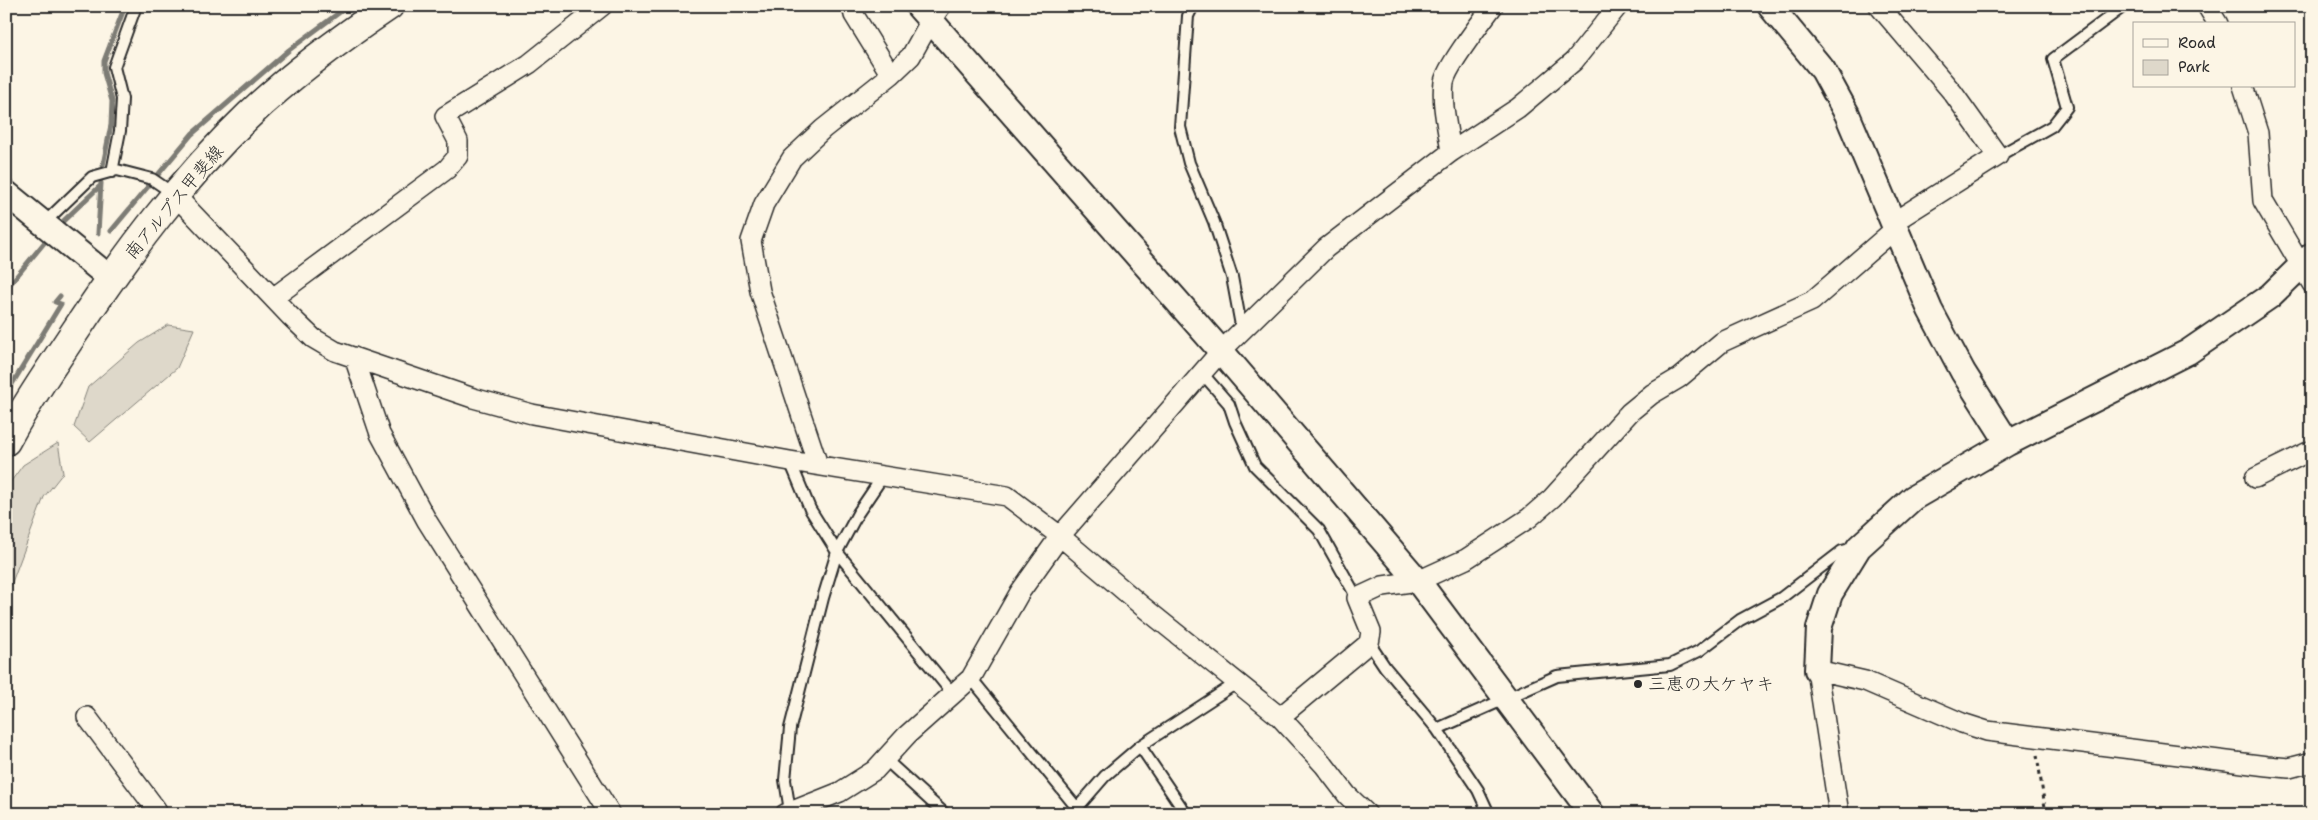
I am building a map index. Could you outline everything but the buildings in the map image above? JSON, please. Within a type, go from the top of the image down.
[{"type":"main road","name":"南アルプス甲斐線","points":[[6,441],[20,415],[110,278],[174,195],[249,116],[302,69],[389,6]]},
{"type":"street","points":[[273,298],[447,169],[458,156],[458,141],[445,116],[529,64],[602,6]]},
{"type":"street","points":[[852,6],[854,15],[892,75]]},
{"type":"street","points":[[1451,152],[1445,107],[1444,80],[1493,6]]},
{"type":"street","points":[[788,812],[840,792],[875,770],[907,735],[971,678],[1020,592],[1060,536],[1221,351],[1326,248],[1451,152],[1518,108],[1574,61],[1618,6]]},
{"type":"street","points":[[1770,6],[1823,70],[1847,114],[1930,310],[1963,372],[2008,443]]},
{"type":"street","points":[[1280,717],[1369,643],[1371,632],[1357,598],[1383,586],[1418,581],[1466,559],[1529,518],[1552,498],[1630,412],[1652,394],[1679,378],[1722,342],[1812,301],[1893,226],[1998,156],[1953,93],[1879,6]]},
{"type":"street","points":[[2207,6],[2217,22]]},
{"type":"street","points":[[818,465],[760,291],[751,240],[764,204],[792,158],[823,128],[892,75],[911,56],[930,11],[1418,581],[1592,814]]},
{"type":"street","points":[[1839,814],[1817,670],[1819,628],[1830,594],[1859,547],[1913,498],[2008,443],[2188,352],[2308,268],[2263,201],[2258,133],[2245,88]]},
{"type":"street","points":[[6,193],[110,278]]},
{"type":"street","points":[[174,195],[314,338],[335,351],[473,398],[532,414],[790,461],[1007,496],[1060,536],[1142,606],[1280,717],[1324,765],[1347,795],[1367,814]]},
{"type":"street","points":[[354,357],[380,434],[428,521],[611,814]]},
{"type":"street","points":[[2255,478],[2312,450]]},
{"type":"street","points":[[1817,670],[1865,680],[1962,723],[1988,731],[2289,768],[2312,762]]},
{"type":"street","points":[[87,717],[156,809],[149,814]]},
{"type":"lane","points":[[112,172],[120,131],[122,99],[114,68],[136,6]]},
{"type":"lane","points":[[1193,6],[1188,16],[1180,127],[1189,163],[1214,222],[1232,277],[1242,331]]},
{"type":"lane","points":[[1998,156],[2052,126],[2067,107],[2053,59],[2124,6]]},
{"type":"lane","points":[[43,224],[92,177],[117,170],[152,179],[174,195]]},
{"type":"lane","points":[[1202,373],[1229,404],[1255,466],[1319,530],[1357,598]]},
{"type":"lane","points":[[790,461],[810,509],[837,552],[953,694]]},
{"type":"lane","points":[[788,812],[785,780],[790,728],[823,598],[837,552],[858,513],[883,476]]},
{"type":"lane","points":[[1437,729],[1557,676],[1670,665],[1699,651],[1740,620],[1781,598],[1842,551],[1859,547]]},
{"type":"lane","points":[[1369,643],[1386,667],[1437,729],[1478,790],[1489,814]]},
{"type":"lane","points":[[971,678],[1075,811],[1105,776],[1140,746],[1238,682]]},
{"type":"lane","points":[[1140,746],[1186,814]]},
{"type":"lane","points":[[885,759],[945,814]]},
{"type":"path","points":[[2034,737],[2046,814]]},
{"type":"green space","points":[[168,325],[194,329],[177,368],[90,442],[74,427],[88,387],[139,343]]},
{"type":"green space","points":[[58,443],[63,473],[44,497],[11,585],[6,593],[6,488],[23,465]]},
{"type":"waterway","points":[[103,165],[111,125],[112,101],[104,73],[104,61],[125,6]]},
{"type":"waterway","points":[[111,231],[192,134],[289,50],[348,6]]},
{"type":"waterway","points":[[98,233],[101,183]]},
{"type":"waterway","points":[[57,227],[100,186]]},
{"type":"waterway","points":[[6,289],[49,237]]},
{"type":"waterway","points":[[6,394],[61,304],[55,302],[60,296]]},
{"type":"place","name":"三恵の大ケヤキ","points":[[1638,684]]}]
